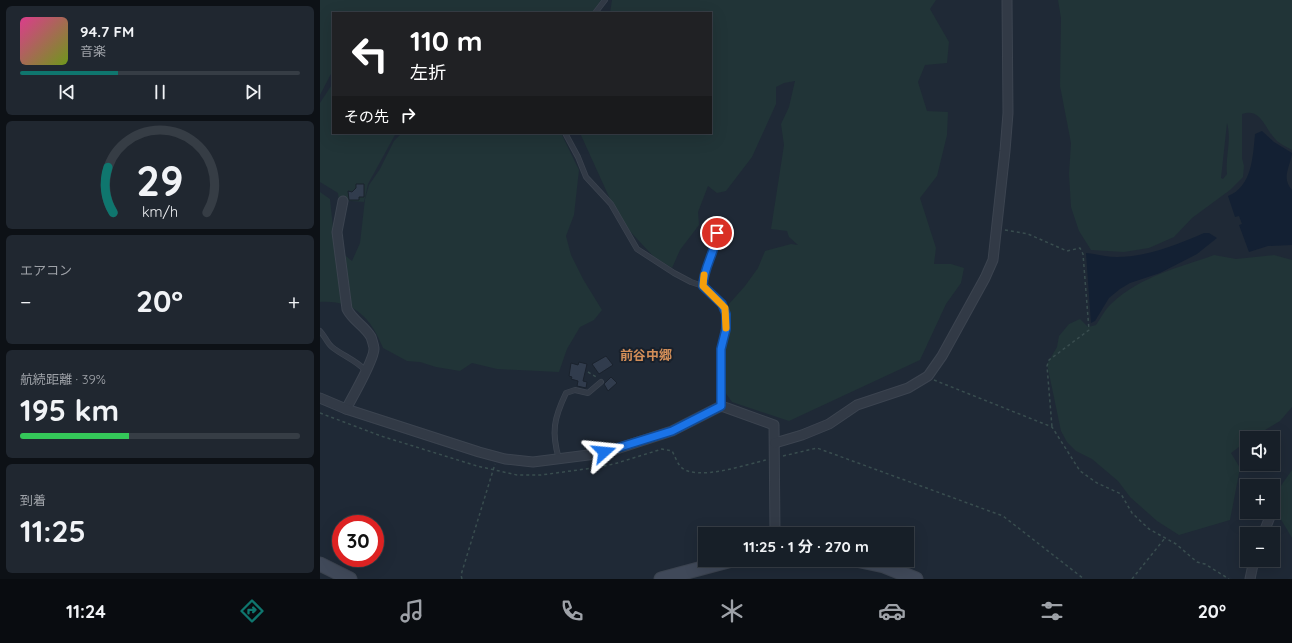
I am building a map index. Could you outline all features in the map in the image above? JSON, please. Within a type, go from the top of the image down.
[{"type":"main road","points":[[320,564],[350,579]]},
{"type":"main road","points":[[661,579],[706,567]]},
{"type":"main road","points":[[886,567],[916,579]]},
{"type":"street","points":[[775,443],[802,435],[829,424],[857,405],[908,388],[928,376],[942,356],[985,278],[993,260],[1008,113],[1007,0]]},
{"type":"street","points":[[343,201],[337,232],[347,309],[352,319],[363,326],[371,338],[374,350],[366,371],[346,409]]},
{"type":"street","points":[[320,398],[346,409],[497,456],[533,462],[604,452],[672,431],[721,406],[774,425],[775,527]]},
{"type":"street","points":[[1250,579],[1253,567]]},
{"type":"lane","points":[[595,12],[605,0]]},
{"type":"lane","points":[[566,134],[578,157],[586,178],[611,204],[637,249],[674,273],[691,282],[703,286],[722,304],[726,314],[726,329],[721,349],[721,406]]},
{"type":"lane","points":[[703,286],[703,279],[716,243],[717,233]]},
{"type":"lane","points":[[320,331],[330,345],[360,364],[366,371]]},
{"type":"lane","points":[[559,459],[554,437],[554,422],[566,393],[575,390],[588,393],[601,382]]},
{"type":"path","points":[[997,229],[1028,234],[1066,251],[1080,248],[1083,254],[1088,330],[1049,360],[1047,366],[1052,427],[1080,471],[1097,483],[1121,494],[1132,513],[1149,529],[1165,538],[1197,562],[1205,564],[1229,579]]},
{"type":"path","points":[[588,372],[594,374],[601,382]]},
{"type":"path","points":[[928,376],[937,382],[1052,427]]},
{"type":"path","points":[[320,413],[381,436],[517,475],[541,475],[614,464],[662,449],[672,451],[684,470],[708,474],[817,448],[1003,516],[1084,579]]},
{"type":"path","points":[[462,579],[461,575],[497,456]]},
{"type":"path","points":[[1132,579],[1165,538]]},
{"type":"green space","points":[[320,0],[601,0],[593,12],[332,12],[332,72],[320,95]]},
{"type":"green space","points":[[612,0],[936,0],[930,9],[949,42],[947,63],[925,65],[918,82],[927,111],[948,112],[947,135],[937,176],[920,198],[936,248],[934,264],[951,264],[964,268],[961,283],[946,304],[920,360],[789,421],[732,402],[719,384],[721,360],[728,328],[729,304],[758,268],[765,251],[791,244],[798,245],[789,237],[787,231],[771,229],[784,145],[781,124],[789,107],[795,81],[784,83],[776,87],[776,104],[752,157],[726,191],[717,193],[708,186],[698,212],[699,225],[680,250],[672,268],[654,257],[624,225],[615,210],[580,134],[712,134],[712,12],[610,12]]},
{"type":"green space","points":[[1058,0],[1292,0],[1292,150],[1276,140],[1258,116],[1248,113],[1242,114],[1243,177],[1230,190],[1192,218],[1174,237],[1149,248],[1124,252],[1091,250],[1079,231],[1071,207],[1069,174],[1071,143],[1060,86],[1061,18]],"holes":[[[1227,123],[1229,142],[1227,174],[1223,179],[1221,178]]]},
{"type":"green space","points":[[332,85],[332,134],[395,134],[368,184],[364,202],[339,200],[338,193],[320,182],[320,103]]},
{"type":"green space","points":[[401,134],[561,134],[579,170],[574,215],[566,236],[571,255],[583,279],[602,310],[594,320],[580,327],[567,349],[559,372],[497,369],[472,363],[460,371],[436,367],[420,362],[407,361],[383,348],[373,328],[360,313],[342,304],[320,302],[320,192],[330,199],[335,247],[352,261],[360,243],[365,199],[369,185],[380,169],[394,141]]},
{"type":"green space","points":[[1214,255],[1236,259],[1274,255],[1292,260],[1292,407],[1280,421],[1264,431],[1240,431],[1240,446],[1231,453],[1240,468],[1230,520],[1179,535],[1157,521],[1130,497],[1118,481],[1092,459],[1076,451],[1067,442],[1061,431],[1047,364],[1057,347],[1059,336],[1069,324],[1080,319],[1088,327],[1096,325],[1110,305],[1123,294],[1148,279]]},
{"type":"green space","points":[[1292,470],[1292,538],[1280,518],[1280,487]]},
{"type":"water","points":[[1262,131],[1274,142],[1292,153],[1287,172],[1287,181],[1292,190],[1292,245],[1268,246],[1249,252],[1239,225],[1242,224],[1239,216],[1235,217],[1228,196],[1236,192],[1247,178],[1252,161],[1255,134]]},
{"type":"water","points":[[1204,233],[1209,233],[1217,238],[1197,254],[1160,273],[1130,283],[1120,289],[1109,298],[1095,321],[1091,323],[1086,253],[1113,257],[1139,255],[1172,246]]},
{"type":"building","points":[[356,184],[364,184],[364,197],[359,197],[359,200],[349,200],[348,191],[352,192],[356,188]]},
{"type":"building","points":[[606,356],[613,365],[599,374],[592,364]]},
{"type":"building","points":[[579,362],[587,364],[583,381],[587,382],[586,388],[577,386],[578,381],[571,379],[572,377],[569,376],[571,363],[578,365]]},
{"type":"building","points":[[611,377],[617,383],[608,391],[604,384]]},
{"type":"slow traffic","points":[[704,275],[703,286],[715,296],[725,308],[727,320],[726,328]]},
{"type":"district","name":"前谷中郷","points":[[646,355]]},
{"type":"route","points":[[604,452],[672,431],[721,406],[721,349],[727,320],[725,308],[715,296],[703,286],[703,279],[716,243],[717,233]]}]
